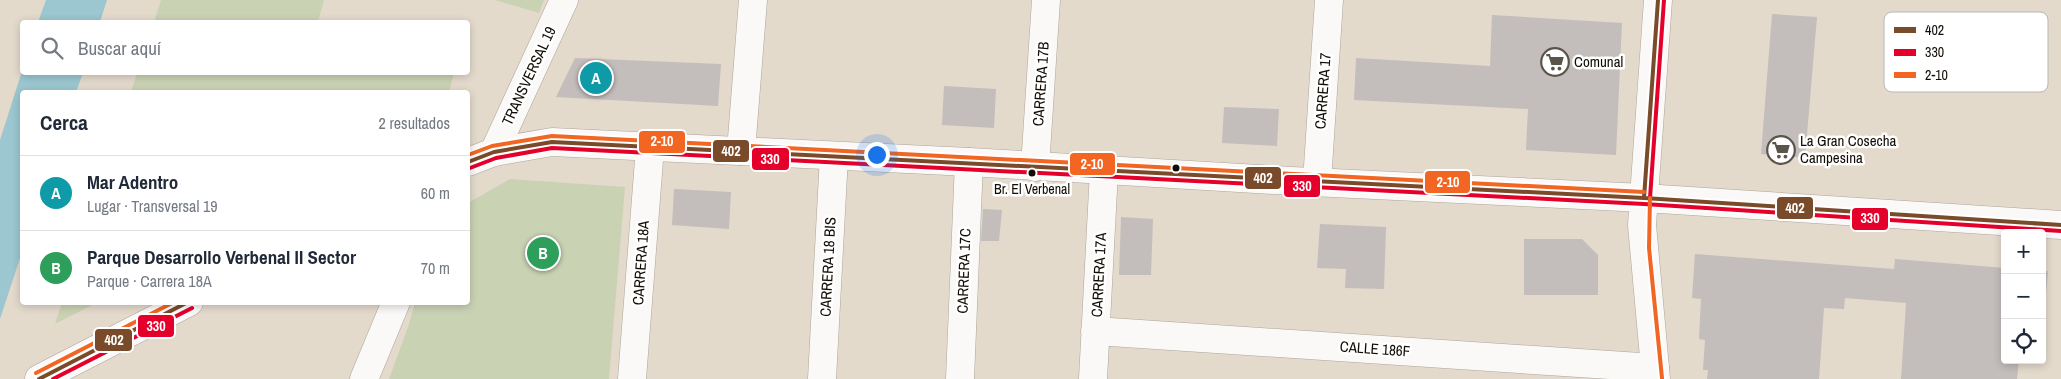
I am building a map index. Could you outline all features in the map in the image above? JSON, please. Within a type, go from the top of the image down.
[{"type":"street","name":"TRANSVERSAL 19","points":[[494,152],[564,0]]},
{"type":"street","points":[[741,151],[753,0]]},
{"type":"street","name":"CARRERA 17B","points":[[1035,167],[1046,0]]},
{"type":"street","name":"CARRERA 17","points":[[1317,182],[1329,0]]},
{"type":"street","points":[[1656,373],[1643,248],[1644,198],[1658,0]]},
{"type":"street","points":[[470,161],[494,152],[552,142],[1644,198],[2061,225]]},
{"type":"street","name":"CARRERA 18A","points":[[632,379],[650,147]]},
{"type":"street","name":"CARRERA 18 BIS","points":[[822,379],[834,156]]},
{"type":"street","name":"CARRERA 17C","points":[[960,379],[969,162]]},
{"type":"street","name":"CARRERA 17A","points":[[1093,379],[1104,171]]},
{"type":"street","points":[[39,379],[183,305]]},
{"type":"street","points":[[364,379],[395,305]]},
{"type":"street","name":"CALLE 186F","points":[[1095,331],[1656,373]]},
{"type":"green space","points":[[161,0],[324,0],[319,20],[155,20]]},
{"type":"green space","points":[[495,0],[544,0],[539,13]]},
{"type":"green space","points":[[136,75],[453,75],[450,90],[132,90]]},
{"type":"green space","points":[[510,179],[625,187],[609,379],[389,379],[414,305],[470,305],[470,202]]},
{"type":"green space","points":[[61,305],[92,305],[55,324]]},
{"type":"water","points":[[46,0],[107,0],[101,20],[39,20]]},
{"type":"water","points":[[21,75],[82,75],[77,90],[20,90],[20,258],[0,319],[0,140]]},
{"type":"building","points":[[1772,14],[1817,17],[1805,158],[1761,154]]},
{"type":"building","name":"Comunal","points":[[1492,15],[1622,23],[1616,155],[1526,150],[1528,109],[1354,100],[1356,58],[1490,66]]},
{"type":"building","points":[[575,58],[721,64],[718,106],[556,97]]},
{"type":"building","points":[[944,86],[996,89],[994,128],[942,125]]},
{"type":"building","points":[[1224,107],[1279,109],[1277,146],[1222,143]]},
{"type":"building","points":[[674,189],[731,192],[729,229],[672,225]]},
{"type":"building","points":[[983,209],[1002,210],[999,241],[981,241]]},
{"type":"building","points":[[1121,217],[1153,219],[1151,275],[1119,275]]},
{"type":"building","points":[[1320,224],[1386,227],[1384,289],[1345,288],[1346,269],[1317,268]]},
{"type":"building","points":[[1524,239],[1582,239],[1598,255],[1598,295],[1524,295]]},
{"type":"building","points":[[1695,254],[1894,269],[1895,259],[2001,268],[2001,364],[2019,364],[2017,379],[1901,379],[1906,303],[1845,298],[1844,309],[1824,308],[1819,379],[1707,379],[1708,370],[1703,370],[1705,340],[1699,339],[1701,299],[1692,298]]},
{"type":"building","points":[[2046,271],[2048,271],[2046,293]]},
{"type":"transit line","name":"402","points":[[1644,198],[1658,0]]},
{"type":"transit line","name":"330","points":[[1650,198],[1664,0]]},
{"type":"transit line","name":"2-10","points":[[470,154],[492,146],[552,136],[1644,192]]},
{"type":"transit line","name":"402","points":[[470,161],[494,152],[552,142],[1644,198],[2061,225]]},
{"type":"transit line","name":"330","points":[[470,168],[496,158],[552,148],[1644,204],[2061,231]]},
{"type":"transit line","name":"2-10","points":[[1650,198],[1649,248],[1662,378]]},
{"type":"transit line","name":"2-10","points":[[36,373],[168,305]]},
{"type":"transit line","name":"402","points":[[39,379],[182,305]]},
{"type":"transit line","name":"330","points":[[53,379],[192,308]]},
{"type":"place","name":"Comunal","points":[[1555,62]]},
{"type":"place","name":"Mar Adentro","points":[[596,78]]},
{"type":"place","name":"La Gran Cosecha Campesina","points":[[1781,150]]},
{"type":"place","name":"Br. El Verbenal","points":[[1032,173]]},
{"type":"place","name":"Parque Desarrollo Verbenal II Sector","points":[[543,253]]}]
